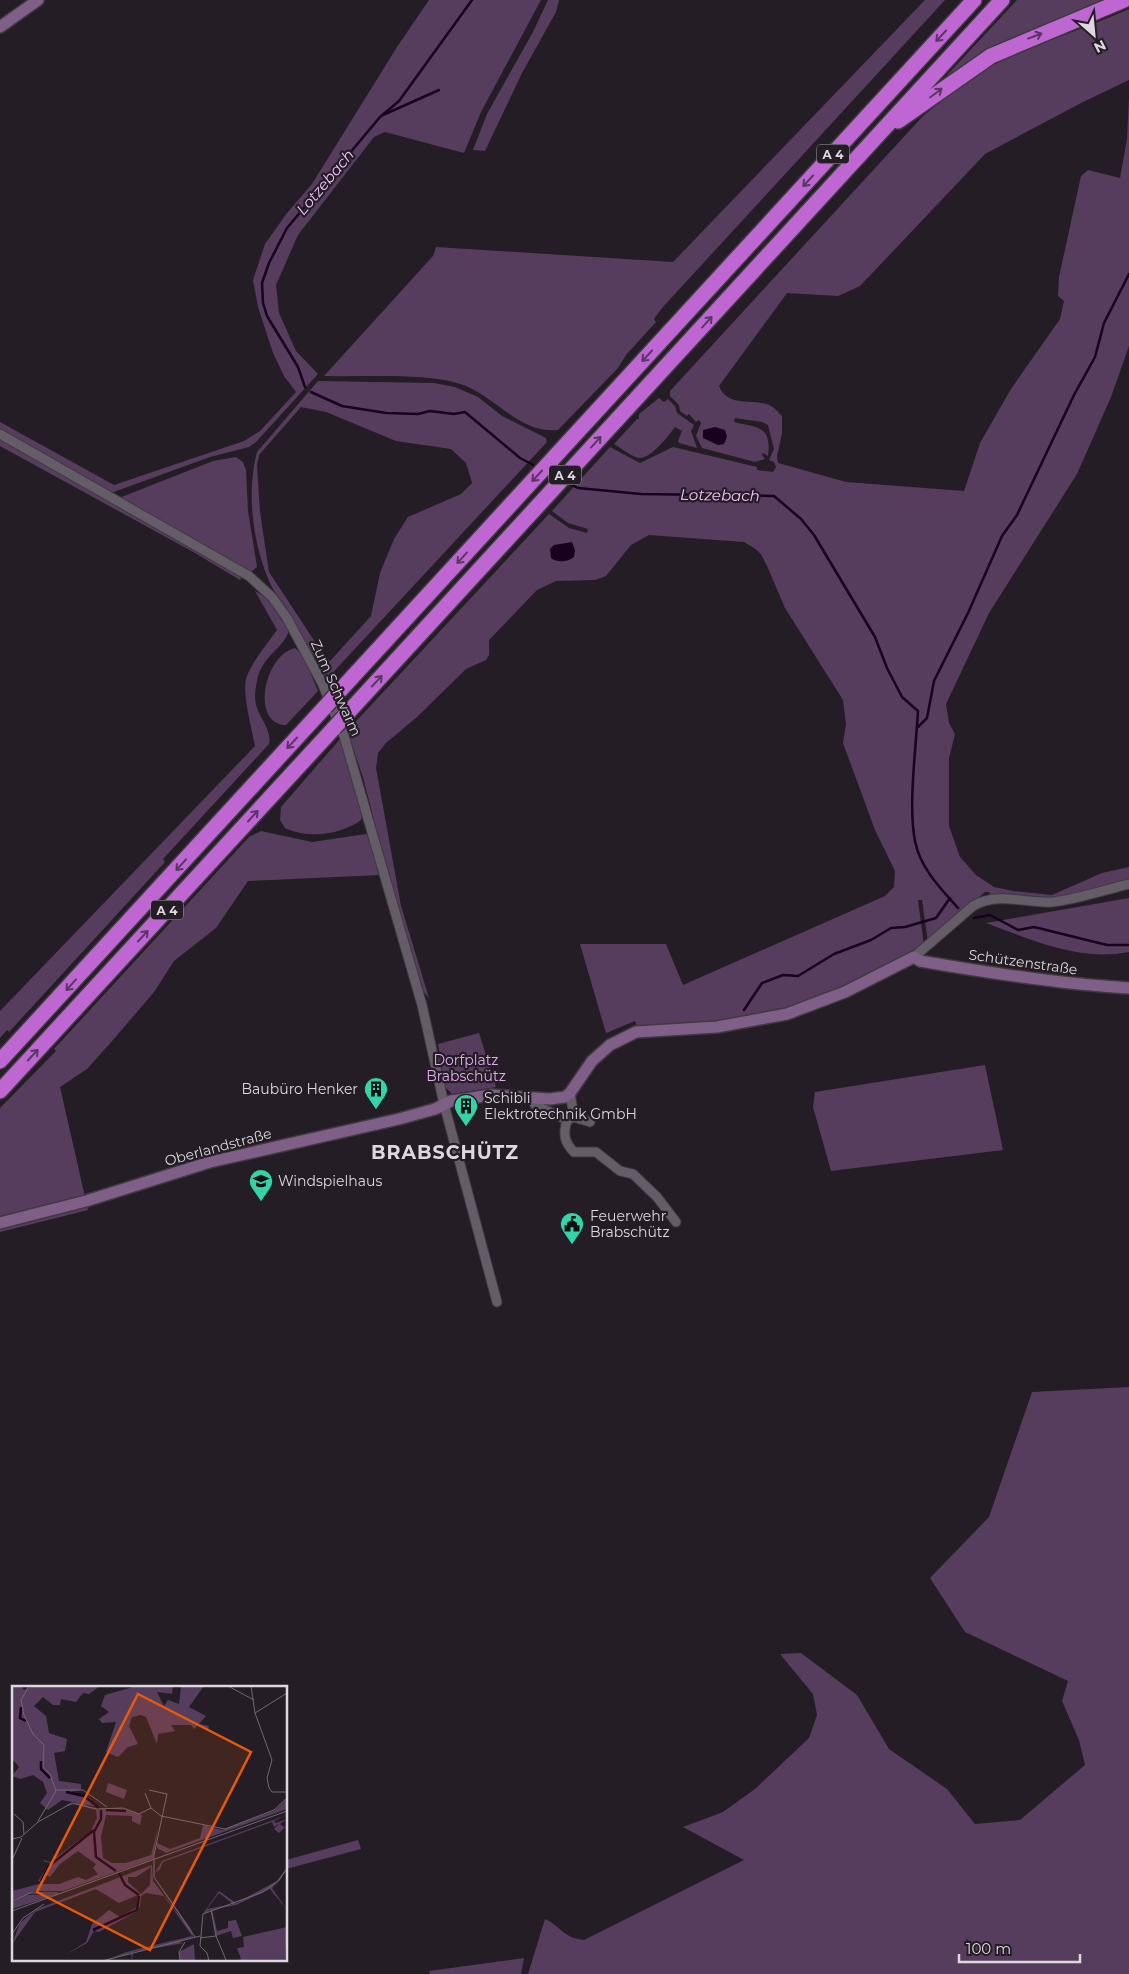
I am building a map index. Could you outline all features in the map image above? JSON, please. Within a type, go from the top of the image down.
[{"type":"highway","name":"A 4","points":[[0,1062],[974,0]]},
{"type":"highway","name":"A 4","points":[[0,1091],[1002,0]]},
{"type":"highway","points":[[869,143],[950,83],[991,56],[1124,0]]},
{"type":"street","points":[[0,27],[38,0]]},
{"type":"street","name":"Zum Schwarm","points":[[0,434],[234,567],[266,589],[278,604],[322,683],[347,743],[422,1005],[444,1104],[497,1302]]},
{"type":"street","points":[[676,1222],[657,1197],[633,1174],[620,1171],[596,1152],[574,1152],[567,1145],[564,1132],[571,1119],[570,1093],[592,1061],[610,1045],[636,1032],[717,1027],[787,1014],[845,992],[914,957],[973,906],[983,900],[998,898],[1040,902],[1061,901],[1129,884]]},
{"type":"street","name":"Schützenstraße","points":[[914,957],[920,961],[1000,974],[1077,985],[1129,988]]},
{"type":"street","name":"Oberlandstraße","points":[[0,1223],[86,1201],[210,1162],[399,1119],[435,1109],[444,1104],[490,1095],[550,1099],[565,1097],[570,1093]]},
{"type":"street","points":[[531,1098],[535,1105],[571,1119],[590,1122]]},
{"type":"green space","points":[[429,0],[541,0],[481,112],[464,153],[385,132],[374,137],[298,235],[276,285],[279,313],[296,351],[318,374],[256,442],[249,447],[210,457],[111,493],[0,430],[0,422],[114,485],[244,441],[260,431],[296,392],[284,376],[273,353],[258,307],[253,280],[265,244],[287,213],[312,184],[397,47]]},
{"type":"green space","points":[[548,0],[559,0],[556,12],[522,73],[485,151],[473,150],[487,114],[533,32]]},
{"type":"green space","points":[[925,0],[945,0],[662,308],[654,319],[656,322],[626,355],[618,368],[558,430],[545,430],[533,427],[477,392],[452,382],[417,377],[324,376],[433,256],[436,247],[673,262]]},
{"type":"green space","points":[[1017,0],[1108,0],[990,50],[949,76],[947,75]]},
{"type":"green space","points":[[1129,9],[1129,80],[985,154],[860,286],[838,296],[787,293],[719,386],[723,393],[734,400],[769,405],[782,416],[782,433],[777,456],[778,463],[846,482],[964,491],[980,443],[1011,389],[1060,319],[1064,301],[1058,296],[1059,277],[1081,176],[1088,170],[1120,178],[1127,139],[1129,97],[1129,346],[1111,397],[1077,474],[989,613],[946,704],[949,723],[955,734],[949,758],[949,826],[960,857],[976,875],[994,887],[1052,895],[1102,873],[1129,867],[1129,881],[1060,898],[991,895],[989,892],[985,892],[928,942],[922,900],[918,900],[924,946],[822,998],[786,1011],[750,1019],[712,1024],[638,1029],[635,1021],[606,1033],[580,944],[666,944],[683,985],[885,896],[894,887],[895,871],[875,830],[843,743],[846,724],[843,700],[785,608],[761,554],[744,542],[649,535],[631,545],[606,576],[595,580],[556,581],[537,590],[489,640],[489,655],[486,660],[466,669],[417,717],[386,743],[378,753],[376,768],[401,906],[429,998],[421,989],[386,868],[363,777],[347,731],[549,514],[569,528],[587,533],[588,529],[568,523],[552,511],[610,447],[640,463],[673,447],[757,467],[757,470],[773,472],[776,467],[774,462],[769,460],[774,449],[768,425],[762,422],[735,418],[734,422],[756,427],[765,433],[769,446],[768,456],[763,453],[762,455],[765,459],[755,462],[702,448],[696,436],[701,423],[699,420],[696,422],[689,414],[687,416],[680,411],[679,405],[670,396],[670,391],[923,116],[962,85],[1005,59]]},
{"type":"green space","points":[[318,381],[434,383],[455,387],[478,397],[502,416],[546,438],[547,442],[326,680],[292,618],[272,587],[259,552],[252,501],[252,484],[257,452]],"holes":[[[301,407],[326,412],[396,441],[451,449],[466,463],[472,483],[461,494],[408,517],[394,539],[380,573],[371,616],[330,661],[321,651],[269,572],[260,512],[257,465],[259,455]]]},
{"type":"green space","points":[[659,398],[664,402],[668,399],[675,406],[677,413],[694,425],[691,431],[697,448],[679,443],[682,431],[675,427],[659,446],[644,457],[632,456],[614,444],[639,419],[639,414]]},
{"type":"green space","points":[[0,438],[243,576],[240,580],[195,553],[0,446]]},
{"type":"green space","points":[[236,457],[243,462],[246,470],[248,511],[257,567],[251,572],[119,498],[213,461]]},
{"type":"green space","points":[[255,591],[269,599],[289,629],[287,636],[264,664],[256,684],[256,705],[268,730],[269,744],[163,859],[165,862],[9,1032],[7,1030],[0,1038],[0,1011],[255,746],[246,700],[245,683],[253,664],[277,630]]},
{"type":"green space","points":[[295,648],[303,655],[318,691],[286,725],[275,722],[268,714],[265,702],[265,689],[275,663],[284,653]]},
{"type":"green space","points":[[341,738],[363,811],[361,820],[344,829],[324,834],[304,834],[285,828],[280,820],[281,807]]},
{"type":"green space","points":[[261,831],[312,842],[366,834],[370,838],[380,875],[248,881],[216,928],[174,961],[154,992],[87,1069],[60,1087],[85,1197],[0,1219],[0,1108],[56,1051],[54,1049],[249,837]]},
{"type":"green space","points":[[1129,898],[1129,952],[1092,954],[1074,952],[1056,948],[986,923]]},
{"type":"green space","name":"Dorfplatz Brabschütz","points":[[479,1033],[496,1087],[452,1094],[445,1087],[438,1044]]},
{"type":"green space","points":[[985,1065],[1003,1150],[831,1171],[813,1107],[815,1092]]},
{"type":"green space","points":[[86,1204],[88,1210],[0,1232],[0,1227]]},
{"type":"green space","points":[[1129,1387],[1129,1974],[528,1974],[545,1919],[567,1935],[584,1940],[744,1860],[683,1827],[723,1812],[755,1789],[809,1738],[817,1715],[813,1694],[780,1654],[801,1653],[857,1695],[889,1749],[947,1789],[975,1824],[1020,1820],[1085,1765],[1079,1740],[1062,1701],[1068,1681],[965,1632],[930,1578],[989,1517],[1032,1392]]},
{"type":"green space","points":[[358,1840],[361,1849],[288,1868],[288,1859]]},
{"type":"green space","points":[[524,1958],[521,1974],[430,1974],[429,1971]]},
{"type":"shaded area","points":[[715,427],[725,430],[727,437],[724,444],[718,445],[703,438],[703,430]]},
{"type":"shaded area","points":[[572,542],[575,550],[574,557],[562,561],[556,561],[551,558],[550,549],[554,545]]},
{"type":"waterway","name":"Lotzebach","points":[[305,387],[298,367],[267,316],[263,303],[262,283],[269,263],[287,228],[380,117],[399,101],[472,0]]},
{"type":"waterway","points":[[383,115],[439,90]]},
{"type":"waterway","points":[[918,727],[927,718],[934,681],[968,613],[1002,536],[1017,515],[1074,395],[1095,357],[1104,323],[1129,274]]},
{"type":"waterway","name":"Lotzebach","points":[[311,392],[342,406],[386,413],[418,414],[430,411],[454,414],[465,412],[520,458],[537,467]]},
{"type":"waterway","name":"Lotzebach","points":[[546,472],[557,477]]},
{"type":"waterway","name":"Lotzebach","points":[[566,482],[578,488],[641,494],[774,496],[801,519],[814,535],[875,637],[887,668],[902,697],[918,711],[912,794],[915,841],[926,869],[938,886],[958,908]]},
{"type":"waterway","points":[[744,1010],[762,983],[783,975],[798,976],[834,954],[871,940],[891,928],[905,927],[936,918],[950,898]]},
{"type":"waterway","name":"Lotzebach","points":[[974,918],[990,915],[1018,930],[1034,927],[1107,945],[1129,945]]},
{"type":"place","name":"Baubüro Henker","points":[[376,1110]]},
{"type":"place","name":"Schibli Elektrotechnik GmbH","points":[[466,1127]]},
{"type":"place","name":"Windspielhaus","points":[[261,1202]]},
{"type":"place","name":"Feuerwehr Brabschütz","points":[[572,1245]]},
{"type":"district","name":"BRABSCHÜTZ","points":[[445,1152]]}]
